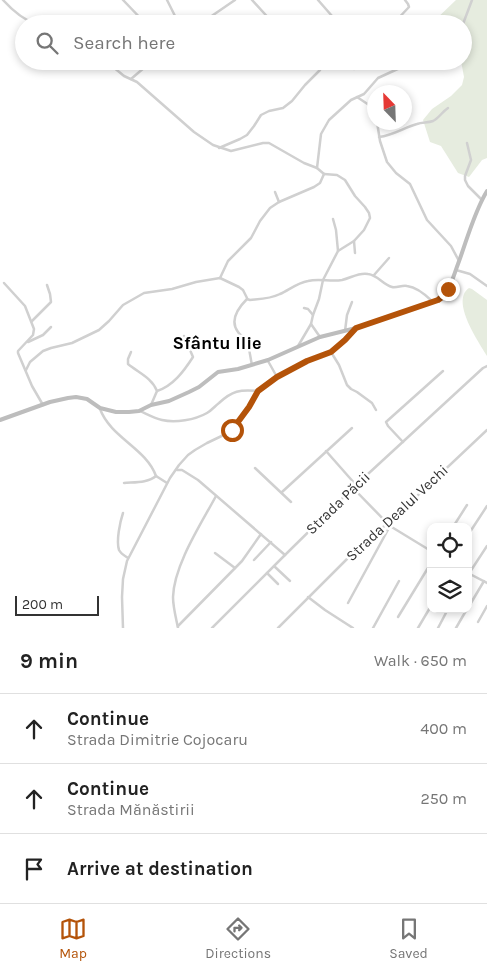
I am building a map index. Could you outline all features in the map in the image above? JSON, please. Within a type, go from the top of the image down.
[{"type":"street","points":[[3,0],[21,15]]},
{"type":"street","points":[[123,0],[137,15]]},
{"type":"street","points":[[167,0],[175,15]]},
{"type":"street","points":[[213,15],[235,0]]},
{"type":"street","points":[[252,0],[266,15]]},
{"type":"street","points":[[318,0],[331,15]]},
{"type":"street","points":[[402,15],[409,7],[405,0]]},
{"type":"street","points":[[466,15],[472,0]]},
{"type":"street","points":[[115,70],[137,82],[207,142],[231,151],[269,143],[304,163],[317,168],[324,174],[333,174],[341,177],[369,213],[370,218],[368,222],[354,241],[338,252],[324,280],[311,324],[296,347]]},
{"type":"street","points":[[131,79],[142,70]]},
{"type":"street","points":[[219,148],[247,134],[260,115],[283,108],[292,101],[320,70]]},
{"type":"street","points":[[317,168],[321,134],[329,120],[351,100],[364,94],[378,78],[397,70]]},
{"type":"street","points":[[357,98],[367,104]]},
{"type":"street","points":[[379,137],[436,119],[448,108]]},
{"type":"street","points":[[378,130],[382,151],[387,162],[410,184],[427,220],[451,246],[459,261]]},
{"type":"street","points":[[467,143],[470,160],[465,180],[468,186],[482,200]]},
{"type":"street","points":[[220,278],[228,261],[251,238],[270,208],[279,202],[310,190],[320,183],[324,174]]},
{"type":"street","points":[[139,411],[189,392],[199,387],[218,372],[268,360],[320,337],[356,328],[438,300],[446,294],[487,191]]},
{"type":"street","points":[[275,192],[279,202]]},
{"type":"street","points":[[333,219],[338,252]]},
{"type":"street","points":[[354,241],[355,253]]},
{"type":"street","points":[[374,275],[389,258]]},
{"type":"street","points":[[456,270],[470,274],[487,286]]},
{"type":"street","points":[[247,299],[271,298],[303,282],[316,279],[338,280],[362,274],[374,275],[390,286],[413,287],[433,302]]},
{"type":"street","points":[[26,370],[30,362],[43,352],[72,343],[99,330],[123,305],[150,291],[172,289],[220,278],[239,286],[247,299]]},
{"type":"street","points":[[4,283],[25,306],[32,321],[33,335],[18,350],[18,353],[32,386],[43,404]]},
{"type":"street","points":[[32,321],[51,302],[48,285]]},
{"type":"street","points":[[247,299],[236,313],[235,324],[238,332],[247,344],[252,365]]},
{"type":"street","points":[[345,331],[347,315],[352,302]]},
{"type":"street","points":[[304,308],[308,309],[313,315]]},
{"type":"street","points":[[311,324],[320,337]]},
{"type":"street","points":[[26,342],[44,335],[51,328]]},
{"type":"street","points":[[123,628],[122,597],[124,569],[167,483],[179,465],[195,450],[230,432],[249,407],[258,391],[277,377],[307,361],[331,352],[356,328]]},
{"type":"street","points":[[157,391],[163,389],[179,376],[193,357],[184,336]]},
{"type":"street","points":[[131,352],[128,364],[155,385],[157,391],[151,405]]},
{"type":"street","points":[[331,352],[339,365],[347,385],[372,403],[376,410]]},
{"type":"street","points":[[268,360],[277,377]]},
{"type":"street","name":"Strada Păcii","points":[[212,628],[356,486],[487,366]]},
{"type":"street","points":[[403,442],[386,422],[443,371]]},
{"type":"street","points":[[100,408],[119,412],[139,411],[171,421],[193,418],[209,412],[233,393],[245,390],[258,391]]},
{"type":"street","points":[[0,420],[62,399],[82,398],[91,401],[100,408],[107,422],[116,432],[148,462],[156,476],[167,483]]},
{"type":"street","points":[[282,492],[352,428]]},
{"type":"street","name":"Strada Dealul Vechi","points":[[278,628],[347,559],[406,507],[487,430]]},
{"type":"street","points":[[326,451],[356,486]]},
{"type":"street","points":[[179,465],[182,470],[198,480],[285,555]]},
{"type":"street","points":[[255,468],[291,502]]},
{"type":"street","points":[[176,470],[182,470]]},
{"type":"street","points":[[124,483],[148,481],[156,476]]},
{"type":"street","points":[[354,488],[386,523],[427,549]]},
{"type":"street","points":[[178,627],[173,596],[179,569],[216,496]]},
{"type":"street","points":[[455,523],[466,505]]},
{"type":"street","points":[[472,529],[487,506]]},
{"type":"street","points":[[123,513],[119,548],[120,552],[128,558]]},
{"type":"street","points":[[348,603],[390,526]]},
{"type":"street","points":[[178,627],[247,554],[261,534]]},
{"type":"street","points":[[254,560],[271,542]]},
{"type":"street","points":[[472,569],[487,546]]},
{"type":"street","points":[[216,553],[234,568]]},
{"type":"street","points":[[274,566],[290,581]]},
{"type":"street","points":[[398,617],[427,568]]},
{"type":"street","points":[[267,573],[278,584]]},
{"type":"street","points":[[472,575],[486,582],[472,602]]},
{"type":"street","points":[[373,628],[399,581]]},
{"type":"street","points":[[308,597],[344,624],[353,628]]},
{"type":"street","points":[[478,622],[487,606]]},
{"type":"street","points":[[418,628],[427,613]]},
{"type":"street","points":[[438,628],[446,613]]},
{"type":"street","points":[[456,628],[465,613]]},
{"type":"shaded area","points":[[456,0],[487,0],[487,158],[482,160],[469,177],[458,173],[441,146],[430,142],[423,120],[432,109],[451,96],[462,85],[464,77],[463,70],[472,70],[472,15],[440,15]]},
{"type":"shaded area","points":[[469,288],[487,300],[487,356],[464,312],[464,294]]},
{"type":"district","name":"Sfântu Ilie","points":[[217,343]]},
{"type":"route","points":[[232,430],[249,407],[254,395],[277,377],[307,361],[331,352],[356,328],[438,300],[446,294],[448,289]]}]
